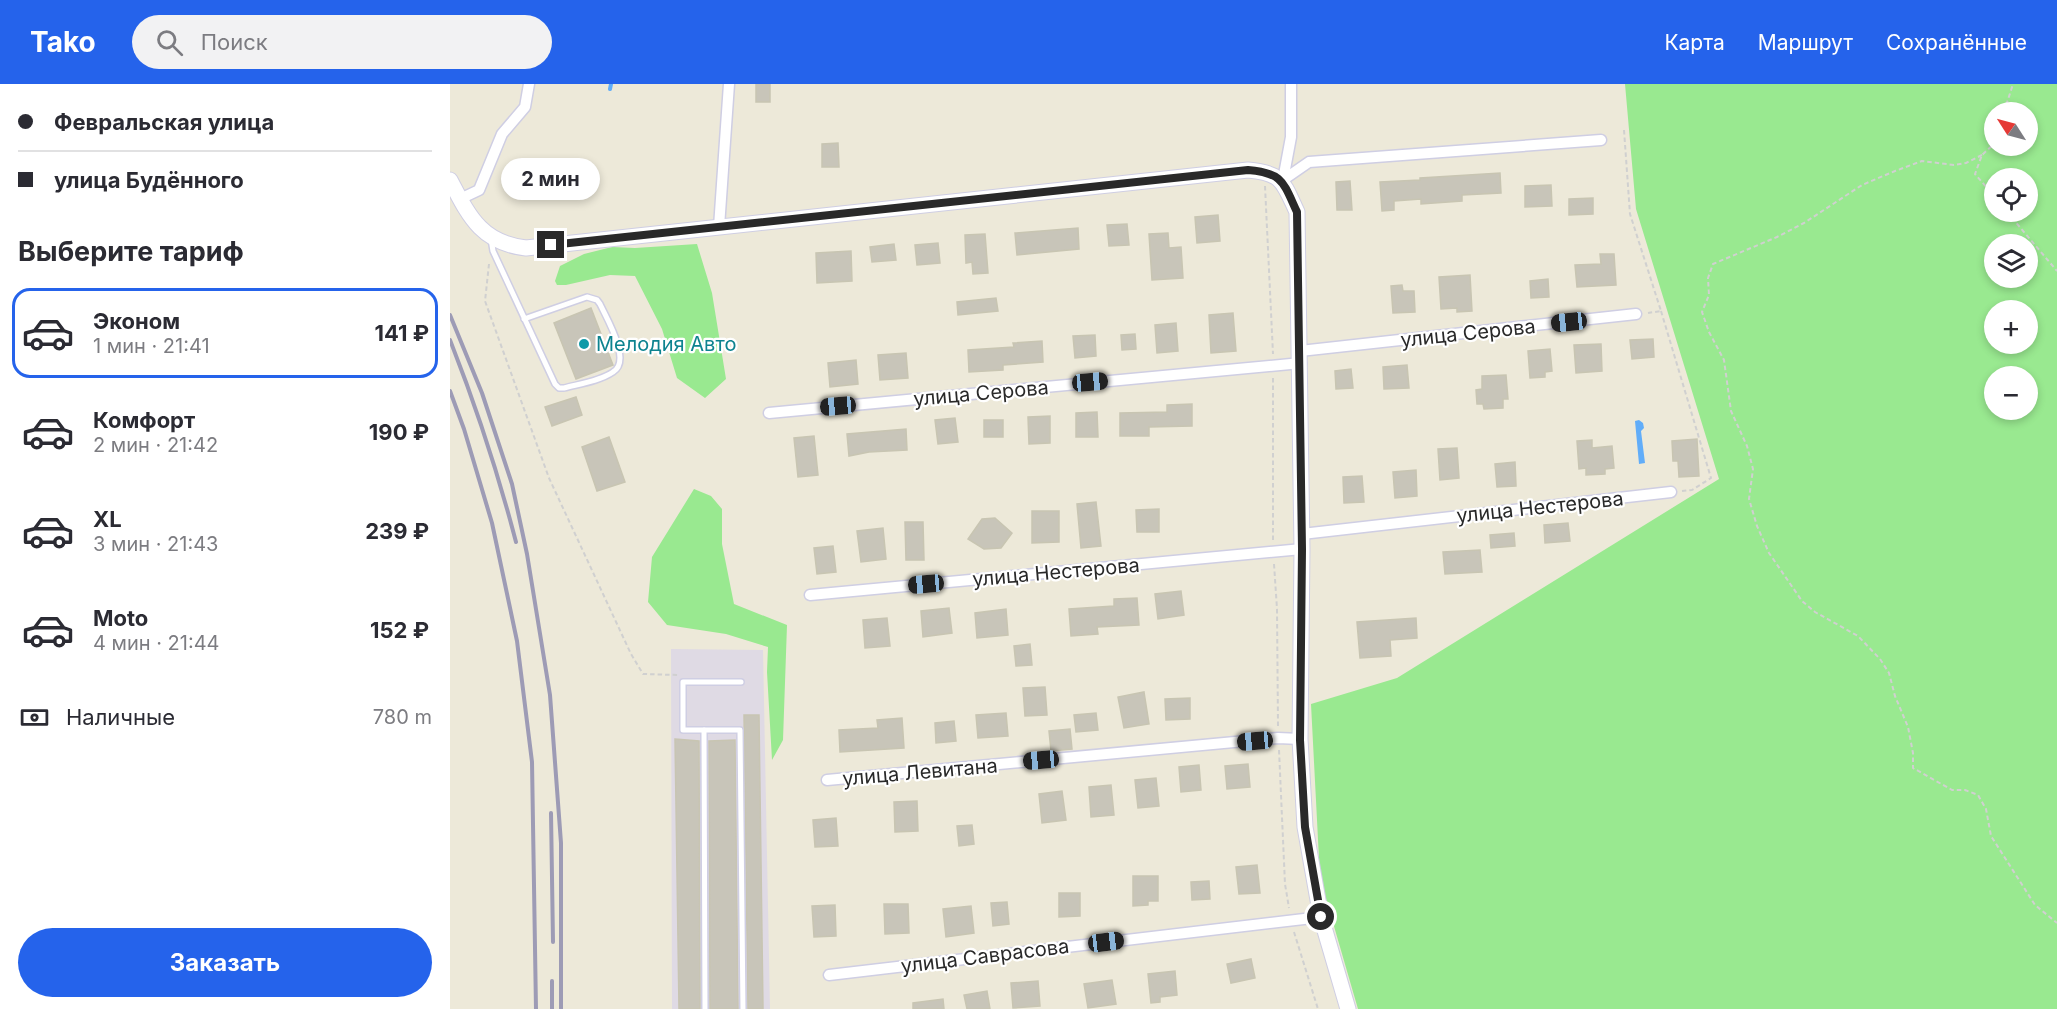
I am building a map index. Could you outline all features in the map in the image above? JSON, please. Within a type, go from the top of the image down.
[{"type":"main road","points":[[450,180],[473,220],[491,238],[510,246],[526,248],[1236,171],[1265,171],[1282,180],[1297,212],[1302,541],[1300,740],[1305,827],[1321,917],[1348,1009]]},
{"type":"street","points":[[460,199],[479,189],[502,135],[525,107],[529,84]]},
{"type":"street","points":[[719,228],[729,84]]},
{"type":"street","points":[[1282,180],[1291,137],[1291,84]]},
{"type":"street","points":[[1282,180],[1309,162],[1601,140]]},
{"type":"street","name":"улица Серова","points":[[769,413],[1274,365],[1300,357],[1636,314]]},
{"type":"street","name":"улица Нестерова","points":[[810,595],[1273,552],[1302,541],[1671,492]]},
{"type":"street","name":"улица Левитана","points":[[827,780],[1278,738],[1300,740]]},
{"type":"street","name":"улица Саврасова","points":[[829,975],[1321,917]]},
{"type":"lane","points":[[491,238],[493,251],[524,319],[555,384],[559,388],[564,388],[611,374],[618,368],[621,354],[597,300],[587,297],[524,319]]},
{"type":"lane","points":[[741,682],[683,682],[683,729],[740,730],[743,1009]]},
{"type":"lane","points":[[704,730],[705,1009]]},
{"type":"path","points":[[2007,102],[2013,84]]},
{"type":"path","points":[[1624,130],[1630,214],[1711,478],[1692,490],[1671,492]]},
{"type":"path","points":[[1982,155],[1975,174],[1984,184]]},
{"type":"path","points":[[1982,155],[1966,163],[1954,165],[1922,161],[1862,184],[1804,223],[1713,264],[1708,278],[1708,295],[1702,312],[1709,332],[1724,360],[1731,411],[1747,446],[1753,469],[1749,499],[1756,526],[1769,553],[1802,601],[1815,612],[1858,636],[1880,659],[1889,674],[1908,727],[1913,753],[1913,768],[1952,790],[1965,790],[1978,795],[1986,809],[1990,836],[2035,905],[2057,923]]},
{"type":"path","points":[[1265,171],[1274,365],[1273,552],[1277,609],[1278,738],[1285,873],[1290,920],[1318,1009]]},
{"type":"path","points":[[2015,222],[2057,271]]},
{"type":"path","points":[[491,238],[485,301],[549,478],[631,654],[643,674],[678,675],[683,682]]},
{"type":"path","points":[[1636,314],[1661,311]]},
{"type":"shaded area","points":[[671,649],[763,650],[770,1009],[672,1009]]},
{"type":"green space","points":[[1625,84],[2057,84],[2057,1009],[1358,1009],[1320,878],[1311,704],[1397,678],[1719,479],[1636,209]]},
{"type":"green space","points":[[697,244],[712,293],[726,379],[705,398],[677,378],[662,329],[635,276],[610,275],[566,285],[557,285],[555,281],[560,266],[584,254],[612,247],[635,248]]},
{"type":"green space","points":[[694,489],[711,496],[722,509],[722,544],[734,604],[787,625],[783,740],[772,760],[767,672],[768,647],[726,634],[667,625],[648,602],[652,557]]},
{"type":"water","points":[[1639,420],[1643,423],[1644,428],[1641,431],[1645,463],[1639,464],[1635,421]]},
{"type":"building","points":[[756,84],[770,84],[770,102],[756,102]]},
{"type":"building","points":[[838,143],[839,167],[822,167],[822,144]]},
{"type":"building","points":[[1500,173],[1501,193],[1462,195],[1462,201],[1421,204],[1421,199],[1394,201],[1394,210],[1382,211],[1380,182]]},
{"type":"building","points":[[1350,181],[1352,210],[1337,210],[1336,182]]},
{"type":"building","points":[[1551,185],[1552,206],[1525,207],[1525,186]]},
{"type":"building","points":[[1593,198],[1593,214],[1569,215],[1569,199]]},
{"type":"building","points":[[1218,215],[1220,241],[1197,243],[1195,217]]},
{"type":"building","points":[[1127,224],[1129,245],[1109,246],[1107,225]]},
{"type":"building","points":[[1078,228],[1079,249],[1017,255],[1015,233]]},
{"type":"building","points":[[1168,233],[1169,248],[1181,247],[1183,278],[1152,280],[1149,234]]},
{"type":"building","points":[[985,234],[988,273],[973,274],[972,262],[966,263],[965,235]]},
{"type":"building","points":[[938,243],[940,263],[917,265],[915,245]]},
{"type":"building","points":[[894,244],[896,260],[872,262],[870,247]]},
{"type":"building","points":[[851,251],[852,281],[817,283],[816,253]]},
{"type":"building","points":[[1600,254],[1614,254],[1616,285],[1577,287],[1575,265],[1601,264]]},
{"type":"building","points":[[1470,275],[1472,311],[1457,312],[1457,308],[1441,309],[1439,277]]},
{"type":"building","points":[[1548,279],[1549,297],[1531,298],[1530,281]]},
{"type":"building","points":[[1402,285],[1403,291],[1414,291],[1415,312],[1393,313],[1391,286]]},
{"type":"building","points":[[996,298],[998,311],[958,315],[957,302]]},
{"type":"building","name":"Мелодия Авто","points":[[591,308],[613,365],[576,379],[554,323]]},
{"type":"building","points":[[1233,313],[1236,351],[1211,353],[1209,315]]},
{"type":"building","points":[[1176,323],[1178,351],[1157,353],[1155,325]]},
{"type":"building","points":[[1135,334],[1136,349],[1122,350],[1121,335]]},
{"type":"building","points":[[1095,335],[1096,356],[1075,358],[1073,336]]},
{"type":"building","points":[[1653,339],[1654,357],[1632,359],[1630,340]]},
{"type":"building","points":[[1042,341],[1043,362],[1003,365],[1003,370],[969,372],[968,350],[1014,347],[1013,343]]},
{"type":"building","points":[[1601,344],[1602,371],[1576,373],[1574,345]]},
{"type":"building","points":[[1550,349],[1552,371],[1545,372],[1545,377],[1530,378],[1528,351]]},
{"type":"building","points":[[906,353],[908,378],[880,380],[878,355]]},
{"type":"building","points":[[856,360],[858,384],[830,387],[828,363]]},
{"type":"building","points":[[1407,365],[1409,388],[1384,389],[1383,367]]},
{"type":"building","points":[[1351,369],[1353,388],[1336,389],[1335,371]]},
{"type":"building","points":[[1506,375],[1508,399],[1503,399],[1503,408],[1484,409],[1483,404],[1477,404],[1476,390],[1482,389],[1482,376]]},
{"type":"building","points":[[576,397],[582,415],[552,426],[545,407]]},
{"type":"building","points":[[1192,404],[1192,426],[1149,427],[1149,436],[1120,436],[1120,413],[1167,412],[1167,405]]},
{"type":"building","points":[[1097,412],[1098,437],[1076,437],[1076,413]]},
{"type":"building","points":[[1050,416],[1050,443],[1029,444],[1028,417]]},
{"type":"building","points":[[955,418],[958,442],[938,444],[935,420]]},
{"type":"building","points":[[984,420],[1003,420],[1003,437],[984,437]]},
{"type":"building","points":[[906,429],[907,450],[869,452],[849,456],[847,434]]},
{"type":"building","points":[[814,436],[818,475],[798,477],[794,438]]},
{"type":"building","points":[[609,437],[625,482],[597,491],[582,447]]},
{"type":"building","points":[[1697,439],[1699,476],[1679,477],[1678,461],[1673,461],[1672,441]]},
{"type":"building","points":[[1592,440],[1592,448],[1612,446],[1614,468],[1605,469],[1605,474],[1586,475],[1586,468],[1579,469],[1577,441]]},
{"type":"building","points":[[1457,448],[1459,478],[1440,480],[1438,449]]},
{"type":"building","points":[[1515,462],[1516,486],[1497,487],[1495,464]]},
{"type":"building","points":[[1416,470],[1417,496],[1395,498],[1393,472]]},
{"type":"building","points":[[1362,476],[1364,502],[1344,503],[1343,477]]},
{"type":"building","points":[[1096,502],[1101,546],[1081,548],[1077,504]]},
{"type":"building","points":[[1159,509],[1159,532],[1137,532],[1136,510]]},
{"type":"building","points":[[1032,511],[1059,511],[1059,542],[1032,543]]},
{"type":"building","points":[[995,518],[1012,533],[1001,548],[984,549],[968,539],[982,519]]},
{"type":"building","points":[[905,522],[923,522],[924,560],[906,560]]},
{"type":"building","points":[[1568,523],[1570,541],[1545,543],[1544,525]]},
{"type":"building","points":[[883,528],[886,559],[861,562],[857,531]]},
{"type":"building","points":[[1514,533],[1515,546],[1491,548],[1490,535]]},
{"type":"building","points":[[833,546],[836,572],[817,574],[814,548]]},
{"type":"building","points":[[1480,550],[1482,572],[1445,574],[1443,552]]},
{"type":"building","points":[[1181,591],[1184,615],[1158,619],[1155,594]]},
{"type":"building","points":[[1137,598],[1139,625],[1097,627],[1098,634],[1071,636],[1069,609],[1114,606],[1114,599]]},
{"type":"building","points":[[949,608],[952,633],[923,637],[921,611]]},
{"type":"building","points":[[1006,609],[1008,635],[977,638],[975,613]]},
{"type":"building","points":[[887,618],[890,646],[865,648],[863,620]]},
{"type":"building","points":[[1416,618],[1417,638],[1390,640],[1391,656],[1360,658],[1357,622]]},
{"type":"building","points":[[1030,644],[1032,665],[1016,666],[1014,646]]},
{"type":"building","points":[[1045,687],[1047,715],[1025,716],[1023,688]]},
{"type":"building","points":[[1144,692],[1149,724],[1124,728],[1118,697]]},
{"type":"building","points":[[1190,698],[1190,719],[1166,720],[1165,699]]},
{"type":"building","points":[[1006,713],[1008,736],[978,738],[976,715]]},
{"type":"building","points":[[1096,713],[1098,730],[1076,732],[1074,715]]},
{"type":"building","points":[[744,715],[759,715],[763,1009],[748,1009]]},
{"type":"building","points":[[902,718],[904,748],[840,752],[839,730],[878,728],[877,720]]},
{"type":"building","points":[[954,721],[956,741],[936,743],[935,723]]},
{"type":"building","points":[[1070,729],[1072,749],[1051,751],[1049,731]]},
{"type":"building","points":[[675,739],[699,741],[700,1009],[679,1009]]},
{"type":"building","points":[[735,740],[738,1009],[710,1009],[709,741]]},
{"type":"building","points":[[1248,764],[1250,787],[1227,789],[1225,766]]},
{"type":"building","points":[[1199,765],[1201,790],[1181,792],[1179,767]]},
{"type":"building","points":[[1156,778],[1159,806],[1138,808],[1135,780]]},
{"type":"building","points":[[1111,785],[1114,815],[1091,817],[1089,787]]},
{"type":"building","points":[[1062,791],[1066,820],[1042,823],[1039,794]]},
{"type":"building","points":[[917,801],[918,831],[895,832],[894,802]]},
{"type":"building","points":[[836,818],[838,846],[815,847],[813,820]]},
{"type":"building","points":[[972,825],[974,844],[959,846],[957,826]]},
{"type":"building","points":[[1257,865],[1260,893],[1239,894],[1236,867]]},
{"type":"building","points":[[1133,876],[1158,876],[1158,901],[1148,901],[1148,905],[1133,906]]},
{"type":"building","points":[[1209,881],[1210,899],[1192,900],[1191,882]]},
{"type":"building","points":[[1059,893],[1080,893],[1080,916],[1059,917]]},
{"type":"building","points":[[1007,902],[1009,924],[993,926],[991,903]]},
{"type":"building","points":[[884,904],[908,904],[909,933],[885,934]]},
{"type":"building","points":[[835,905],[836,936],[814,937],[812,906]]},
{"type":"building","points":[[971,906],[974,933],[946,937],[943,909]]},
{"type":"building","points":[[1251,959],[1255,978],[1231,983],[1227,964]]},
{"type":"building","points":[[1175,971],[1177,995],[1160,997],[1160,1002],[1151,1003],[1148,974]]},
{"type":"building","points":[[1112,980],[1116,1004],[1088,1008],[1084,984]]},
{"type":"building","points":[[1038,981],[1040,1006],[1013,1008],[1011,983]]},
{"type":"building","points":[[987,991],[990,1009],[967,1009],[964,995]]},
{"type":"building","points":[[943,999],[944,1009],[913,1009],[913,1003]]},
{"type":"waterway","points":[[610,89],[611,84]]},
{"type":"railway","points":[[450,315],[482,393],[512,484],[527,554],[550,695],[561,843],[561,1009]]},
{"type":"railway","points":[[450,340],[486,440],[516,542]]},
{"type":"railway","points":[[450,391],[464,429],[492,523],[517,641],[532,762],[536,1009]]},
{"type":"railway","points":[[551,813],[553,942]]},
{"type":"railway","points":[[552,981],[552,1009]]},
{"type":"place","name":"Мелодия Авто","points":[[584,344]]},
{"type":"route","points":[[551,245],[1248,170],[1265,171],[1282,180],[1297,212],[1301,363],[1300,740],[1305,827],[1321,917]]}]
